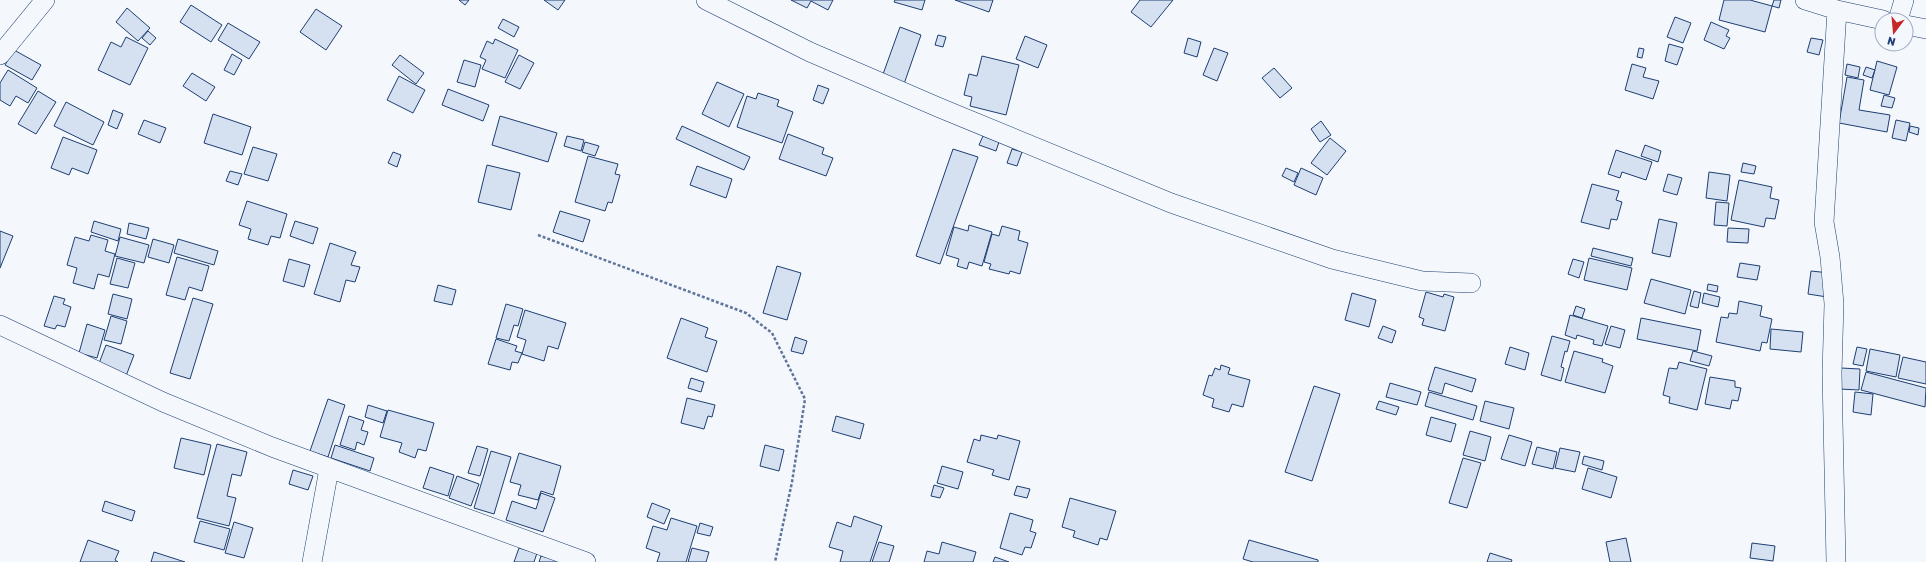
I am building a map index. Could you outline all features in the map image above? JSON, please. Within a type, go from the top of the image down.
[{"type":"street","points":[[0,55],[45,0]]},
{"type":"street","points":[[706,0],[817,55],[940,108],[1171,203],[1332,259],[1422,281],[1471,283]]},
{"type":"street","points":[[1805,0],[1837,10],[1874,18]]},
{"type":"street","points":[[1900,12],[1904,0]]},
{"type":"street","points":[[1836,562],[1832,373],[1834,304],[1830,257],[1824,222],[1837,10]]},
{"type":"street","points":[[1914,27],[1926,29]]},
{"type":"street","points":[[0,325],[163,402],[329,468],[586,562]]},
{"type":"street","points":[[312,562],[329,468]]},
{"type":"path","points":[[538,235],[746,313],[772,332],[805,399],[792,482],[775,562]]},
{"type":"building","points":[[459,0],[469,0],[465,5]]},
{"type":"building","points":[[544,0],[565,0],[558,10]]},
{"type":"building","points":[[791,0],[833,0],[828,10],[811,1],[807,8]]},
{"type":"building","points":[[895,0],[925,0],[922,10],[894,2]]},
{"type":"building","points":[[955,0],[993,0],[989,12]]},
{"type":"building","points":[[1140,0],[1173,0],[1151,27],[1131,12]]},
{"type":"building","points":[[1724,0],[1750,0],[1772,6],[1765,32],[1719,20]]},
{"type":"building","points":[[1774,0],[1781,0],[1779,8],[1772,6]]},
{"type":"building","points":[[191,5],[222,25],[211,42],[180,22]]},
{"type":"building","points":[[127,8],[150,28],[138,41],[116,22]]},
{"type":"building","points":[[316,9],[342,26],[326,50],[300,32]]},
{"type":"building","points":[[1675,17],[1691,23],[1683,43],[1667,37]]},
{"type":"building","points":[[503,19],[519,27],[514,37],[498,28]]},
{"type":"building","points":[[1711,22],[1729,30],[1726,36],[1730,38],[1724,49],[1704,40]]},
{"type":"building","points":[[228,23],[260,42],[249,59],[218,40]]},
{"type":"building","points":[[900,27],[921,35],[904,84],[882,77]]},
{"type":"building","points":[[148,31],[156,38],[150,45],[142,38]]},
{"type":"building","points":[[938,35],[946,37],[943,47],[935,45]]},
{"type":"building","points":[[1025,36],[1047,45],[1038,68],[1016,59]]},
{"type":"building","points":[[126,37],[148,48],[130,85],[98,70],[111,42],[121,47]]},
{"type":"building","points":[[1188,38],[1201,42],[1197,57],[1184,53]]},
{"type":"building","points":[[1811,38],[1823,40],[1819,55],[1807,52]]},
{"type":"building","points":[[495,39],[518,50],[505,78],[482,69],[486,60],[480,57],[487,41],[493,44]]},
{"type":"building","points":[[1669,44],[1683,48],[1677,65],[1665,61]]},
{"type":"building","points":[[1214,48],[1228,53],[1217,81],[1203,75]]},
{"type":"building","points":[[1639,48],[1644,49],[1642,58],[1637,57]]},
{"type":"building","points":[[14,50],[41,65],[32,80],[5,65]]},
{"type":"building","points":[[232,54],[242,60],[234,75],[224,70]]},
{"type":"building","points":[[400,55],[424,73],[416,84],[392,65]]},
{"type":"building","points":[[519,55],[534,63],[520,89],[505,82]]},
{"type":"building","points":[[982,56],[1019,65],[1006,115],[970,106],[972,97],[964,95],[969,74],[977,76]]},
{"type":"building","points":[[464,60],[481,65],[475,87],[457,82]]},
{"type":"building","points":[[1877,61],[1897,67],[1889,95],[1870,90]]},
{"type":"building","points":[[1632,64],[1646,68],[1643,77],[1659,81],[1653,99],[1625,90]]},
{"type":"building","points":[[1847,64],[1860,67],[1858,78],[1845,75]]},
{"type":"building","points":[[1866,67],[1875,70],[1872,78],[1863,75]]},
{"type":"building","points":[[1274,68],[1292,88],[1280,98],[1262,78]]},
{"type":"building","points":[[8,70],[37,88],[28,103],[16,96],[10,106],[0,100],[0,83]]},
{"type":"building","points":[[192,73],[215,87],[206,101],[183,86]]},
{"type":"building","points":[[399,76],[425,90],[413,113],[387,100]]},
{"type":"building","points":[[1847,77],[1864,80],[1859,110],[1890,115],[1887,132],[1839,123]]},
{"type":"building","points":[[717,82],[744,94],[729,127],[702,114]]},
{"type":"building","points":[[818,85],[829,89],[823,104],[813,100]]},
{"type":"building","points":[[448,89],[489,105],[483,121],[442,105]]},
{"type":"building","points":[[38,91],[56,102],[36,134],[18,124]]},
{"type":"building","points":[[758,93],[779,100],[777,106],[793,112],[782,143],[737,127],[747,96],[756,99]]},
{"type":"building","points":[[1884,95],[1895,98],[1892,108],[1881,106]]},
{"type":"building","points":[[66,102],[104,122],[93,145],[54,126]]},
{"type":"building","points":[[113,110],[123,114],[117,129],[108,125]]},
{"type":"building","points":[[213,114],[251,127],[242,155],[204,143]]},
{"type":"building","points":[[500,116],[557,133],[548,162],[492,145]]},
{"type":"building","points":[[144,120],[166,128],[160,143],[138,134]]},
{"type":"building","points":[[1896,120],[1910,123],[1906,141],[1892,138]]},
{"type":"building","points":[[1321,121],[1331,135],[1320,142],[1311,129]]},
{"type":"building","points":[[682,126],[750,157],[744,170],[676,139]]},
{"type":"building","points":[[1910,126],[1919,128],[1918,135],[1909,132]]},
{"type":"building","points":[[788,134],[824,148],[822,154],[833,158],[826,176],[779,159]]},
{"type":"building","points":[[567,136],[584,140],[581,151],[564,146]]},
{"type":"building","points":[[983,136],[999,142],[996,151],[979,145]]},
{"type":"building","points":[[63,137],[97,150],[88,174],[72,168],[69,175],[51,168]]},
{"type":"building","points":[[1330,138],[1346,151],[1327,175],[1311,163]]},
{"type":"building","points":[[585,142],[599,146],[595,156],[582,152]]},
{"type":"building","points":[[1645,145],[1661,151],[1658,162],[1641,156]]},
{"type":"building","points":[[253,147],[277,154],[268,181],[244,174]]},
{"type":"building","points":[[953,149],[978,157],[940,264],[916,256]]},
{"type":"building","points":[[1012,149],[1022,152],[1017,166],[1007,163]]},
{"type":"building","points":[[1616,150],[1652,162],[1646,180],[1622,172],[1620,178],[1608,174]]},
{"type":"building","points":[[393,152],[401,155],[397,167],[388,163]]},
{"type":"building","points":[[588,156],[618,164],[615,174],[620,175],[612,203],[608,202],[605,211],[575,202]]},
{"type":"building","points":[[1743,163],[1756,166],[1754,174],[1741,172]]},
{"type":"building","points":[[487,165],[520,173],[511,210],[478,202]]},
{"type":"building","points":[[697,166],[732,179],[726,198],[690,185]]},
{"type":"building","points":[[1286,168],[1298,173],[1294,182],[1282,176]]},
{"type":"building","points":[[1301,168],[1323,178],[1316,195],[1294,185]]},
{"type":"building","points":[[230,171],[242,174],[238,185],[226,181]]},
{"type":"building","points":[[1709,172],[1730,175],[1727,201],[1706,198]]},
{"type":"building","points":[[1668,174],[1682,178],[1677,195],[1663,191]]},
{"type":"building","points":[[1739,180],[1772,187],[1770,198],[1779,200],[1775,219],[1766,218],[1764,227],[1731,220]]},
{"type":"building","points":[[1592,184],[1619,191],[1616,200],[1622,202],[1617,220],[1611,219],[1609,229],[1581,222]]},
{"type":"building","points":[[247,201],[287,214],[280,238],[271,236],[268,245],[248,239],[251,229],[239,225]]},
{"type":"building","points":[[1716,202],[1729,203],[1727,226],[1714,225]]},
{"type":"building","points":[[560,211],[590,220],[583,242],[553,232]]},
{"type":"building","points":[[1659,219],[1677,223],[1670,257],[1652,253]]},
{"type":"building","points":[[94,221],[121,229],[118,241],[91,232]]},
{"type":"building","points":[[295,221],[318,228],[313,244],[290,236]]},
{"type":"building","points":[[129,223],[149,228],[146,239],[127,234]]},
{"type":"building","points":[[969,225],[992,232],[982,266],[969,262],[967,269],[957,266],[959,259],[946,255],[954,227],[968,231]]},
{"type":"building","points":[[1002,226],[1020,231],[1018,240],[1028,243],[1020,274],[1010,271],[1009,274],[989,269],[991,264],[984,262],[992,234],[999,236]]},
{"type":"building","points":[[1728,228],[1749,229],[1748,243],[1727,242]]},
{"type":"building","points":[[0,231],[13,236],[0,268]]},
{"type":"building","points":[[91,235],[108,240],[105,251],[115,254],[109,277],[98,274],[94,289],[73,283],[77,268],[67,265],[75,237],[89,241]]},
{"type":"building","points":[[120,237],[149,245],[144,263],[115,256]]},
{"type":"building","points":[[153,239],[174,245],[169,263],[148,257]]},
{"type":"building","points":[[178,239],[218,251],[214,265],[174,253]]},
{"type":"building","points":[[330,243],[356,252],[351,265],[360,267],[355,282],[346,280],[340,302],[314,294]]},
{"type":"building","points":[[1593,248],[1633,258],[1631,266],[1591,256]]},
{"type":"building","points":[[177,257],[209,266],[202,291],[189,287],[185,300],[166,295]]},
{"type":"building","points":[[117,258],[135,263],[128,288],[110,284]]},
{"type":"building","points":[[1589,258],[1632,268],[1627,290],[1584,280]]},
{"type":"building","points":[[289,259],[310,265],[304,287],[283,281]]},
{"type":"building","points":[[1573,259],[1584,262],[1579,278],[1568,274]]},
{"type":"building","points":[[1740,263],[1760,266],[1757,280],[1737,277]]},
{"type":"building","points":[[777,266],[801,273],[787,320],[763,313]]},
{"type":"building","points":[[1811,271],[1830,273],[1827,297],[1808,294]]},
{"type":"building","points":[[1651,279],[1691,290],[1685,314],[1644,303]]},
{"type":"building","points":[[1708,284],[1718,286],[1717,292],[1707,290]]},
{"type":"building","points":[[438,285],[456,290],[452,305],[434,301]]},
{"type":"building","points":[[1694,291],[1701,293],[1698,308],[1690,306]]},
{"type":"building","points":[[1426,292],[1443,297],[1444,294],[1454,297],[1445,331],[1422,325],[1424,319],[1419,317]]},
{"type":"building","points":[[1352,293],[1376,300],[1369,327],[1345,320]]},
{"type":"building","points":[[1704,293],[1720,297],[1718,307],[1702,303]]},
{"type":"building","points":[[113,294],[132,299],[127,319],[108,314]]},
{"type":"building","points":[[54,296],[65,299],[63,304],[71,307],[65,327],[57,325],[55,329],[44,326]]},
{"type":"building","points":[[193,298],[213,304],[190,379],[170,373]]},
{"type":"building","points":[[1739,301],[1762,306],[1760,316],[1772,319],[1767,343],[1762,342],[1760,351],[1716,342],[1721,317],[1728,318],[1729,313],[1737,314]]},
{"type":"building","points":[[506,304],[523,309],[518,326],[514,325],[509,341],[496,338]]},
{"type":"building","points":[[1576,306],[1585,309],[1582,318],[1573,315]]},
{"type":"building","points":[[525,310],[566,323],[558,349],[548,346],[544,361],[522,354],[526,340],[517,337]]},
{"type":"building","points":[[1570,315],[1608,326],[1602,346],[1593,344],[1594,340],[1577,335],[1576,339],[1565,335]]},
{"type":"building","points":[[111,316],[127,321],[121,344],[104,340]]},
{"type":"building","points":[[681,318],[708,328],[705,337],[717,341],[707,372],[667,358]]},
{"type":"building","points":[[1641,318],[1701,330],[1697,351],[1637,339]]},
{"type":"building","points":[[87,324],[105,330],[97,358],[79,353]]},
{"type":"building","points":[[1383,326],[1396,331],[1392,343],[1378,338]]},
{"type":"building","points":[[1611,326],[1625,330],[1620,348],[1605,344]]},
{"type":"building","points":[[1771,329],[1803,332],[1801,352],[1770,349]]},
{"type":"building","points":[[1552,336],[1570,341],[1567,352],[1565,351],[1561,367],[1564,368],[1561,381],[1541,375]]},
{"type":"building","points":[[795,337],[807,341],[803,354],[791,351]]},
{"type":"building","points":[[496,339],[517,346],[515,351],[522,353],[518,363],[512,362],[510,370],[488,364]]},
{"type":"building","points":[[106,345],[134,355],[126,376],[98,366]]},
{"type":"building","points":[[1510,347],[1529,353],[1525,370],[1505,364]]},
{"type":"building","points":[[1857,347],[1867,349],[1863,366],[1853,364]]},
{"type":"building","points":[[1870,349],[1900,355],[1896,377],[1866,371]]},
{"type":"building","points":[[1574,351],[1603,359],[1602,362],[1613,366],[1605,393],[1565,382]]},
{"type":"building","points":[[1693,351],[1712,356],[1709,366],[1690,361]]},
{"type":"building","points":[[1903,357],[1926,362],[1926,384],[1898,378]]},
{"type":"building","points":[[1679,362],[1707,369],[1697,410],[1669,403],[1670,397],[1663,395],[1669,368],[1677,369]]},
{"type":"building","points":[[1221,365],[1230,368],[1228,374],[1250,380],[1243,407],[1232,404],[1229,412],[1212,407],[1214,399],[1203,395],[1209,375],[1212,376],[1215,368],[1220,370]]},
{"type":"building","points":[[1435,367],[1476,379],[1472,392],[1445,383],[1442,394],[1428,390]]},
{"type":"building","points":[[1841,368],[1860,369],[1859,390],[1839,389]]},
{"type":"building","points":[[1866,372],[1926,388],[1925,407],[1861,390]]},
{"type":"building","points":[[1710,377],[1735,381],[1735,387],[1741,388],[1738,401],[1732,400],[1730,409],[1705,404]]},
{"type":"building","points":[[691,378],[704,382],[701,392],[688,388]]},
{"type":"building","points":[[1390,383],[1421,392],[1417,405],[1386,397]]},
{"type":"building","points":[[1314,386],[1340,394],[1312,481],[1285,472]]},
{"type":"building","points":[[1429,392],[1477,406],[1473,420],[1425,406]]},
{"type":"building","points":[[1855,392],[1873,394],[1871,415],[1853,412]]},
{"type":"building","points":[[687,398],[715,405],[712,417],[708,416],[704,429],[681,423]]},
{"type":"building","points":[[328,399],[345,405],[328,457],[310,451]]},
{"type":"building","points":[[1379,401],[1399,407],[1396,415],[1376,409]]},
{"type":"building","points":[[1485,401],[1514,408],[1509,429],[1480,421]]},
{"type":"building","points":[[368,405],[387,411],[383,423],[365,417]]},
{"type":"building","points":[[388,410],[434,423],[426,451],[418,449],[415,458],[399,452],[402,443],[380,437]]},
{"type":"building","points":[[349,416],[364,421],[361,430],[368,432],[364,445],[357,442],[355,450],[340,445]]},
{"type":"building","points":[[836,416],[864,424],[860,439],[832,431]]},
{"type":"building","points":[[1431,417],[1456,424],[1451,442],[1426,435]]},
{"type":"building","points":[[1470,431],[1491,437],[1485,461],[1463,455]]},
{"type":"building","points":[[981,435],[997,439],[998,435],[1020,441],[1009,480],[992,475],[994,470],[967,462],[974,439],[980,441]]},
{"type":"building","points":[[1509,435],[1532,442],[1525,466],[1501,459]]},
{"type":"building","points":[[181,438],[211,445],[204,475],[174,468]]},
{"type":"building","points":[[217,444],[247,452],[241,476],[232,474],[227,496],[236,498],[229,526],[197,518]]},
{"type":"building","points":[[335,445],[374,458],[370,471],[331,458]]},
{"type":"building","points":[[765,445],[784,450],[779,471],[760,466]]},
{"type":"building","points":[[477,446],[488,449],[480,476],[468,473]]},
{"type":"building","points":[[1537,447],[1557,452],[1553,469],[1532,464]]},
{"type":"building","points":[[1560,448],[1580,452],[1575,472],[1555,468]]},
{"type":"building","points":[[491,451],[511,457],[494,514],[474,508]]},
{"type":"building","points":[[519,453],[561,466],[553,495],[541,491],[538,500],[518,495],[521,485],[510,482]]},
{"type":"building","points":[[1584,456],[1604,461],[1602,470],[1582,464]]},
{"type":"building","points":[[1463,458],[1481,463],[1467,508],[1449,503]]},
{"type":"building","points":[[942,466],[963,472],[958,489],[937,483]]},
{"type":"building","points":[[430,467],[454,475],[448,496],[423,488]]},
{"type":"building","points":[[1588,468],[1617,477],[1611,498],[1582,489]]},
{"type":"building","points":[[293,470],[313,476],[308,490],[289,484]]},
{"type":"building","points":[[457,476],[479,484],[471,506],[449,498]]},
{"type":"building","points":[[934,485],[944,488],[940,498],[931,496]]},
{"type":"building","points":[[1017,486],[1030,489],[1027,498],[1014,495]]},
{"type":"building","points":[[541,493],[555,498],[543,532],[506,520],[512,501],[536,509]]},
{"type":"building","points":[[1070,498],[1116,511],[1107,540],[1100,538],[1098,545],[1073,537],[1075,531],[1062,527]]},
{"type":"building","points":[[105,501],[135,511],[132,521],[102,511]]},
{"type":"building","points":[[652,503],[670,510],[664,524],[647,517]]},
{"type":"building","points":[[1010,513],[1033,520],[1030,531],[1036,533],[1031,548],[1025,547],[1022,555],[1000,548]]},
{"type":"building","points":[[854,516],[882,526],[870,562],[840,562],[843,551],[829,547],[837,522],[851,527]]},
{"type":"building","points":[[671,518],[697,526],[686,562],[657,562],[660,553],[646,548],[653,526],[667,530]]},
{"type":"building","points":[[200,521],[230,529],[224,550],[194,542]]},
{"type":"building","points":[[234,522],[253,528],[244,558],[225,553]]},
{"type":"building","points":[[700,523],[713,527],[710,536],[697,533]]},
{"type":"building","points":[[1626,538],[1631,562],[1610,562],[1606,542]]},
{"type":"building","points":[[88,540],[119,551],[115,560],[118,562],[80,562]]},
{"type":"building","points":[[1249,540],[1318,560],[1318,562],[1253,562],[1243,559]]},
{"type":"building","points":[[879,542],[894,546],[889,562],[872,562]]},
{"type":"building","points":[[942,542],[976,552],[973,562],[924,562],[927,551],[939,554]]},
{"type":"building","points":[[1752,543],[1775,546],[1773,561],[1750,558]]},
{"type":"building","points":[[519,548],[537,553],[534,562],[514,562]]},
{"type":"building","points":[[692,548],[709,552],[706,562],[688,562]]},
{"type":"building","points":[[154,552],[185,562],[151,562]]},
{"type":"building","points":[[1490,553],[1512,560],[1511,562],[1487,562]]},
{"type":"building","points":[[541,556],[561,561],[539,562]]},
{"type":"building","points":[[995,557],[1009,562],[993,562]]}]
